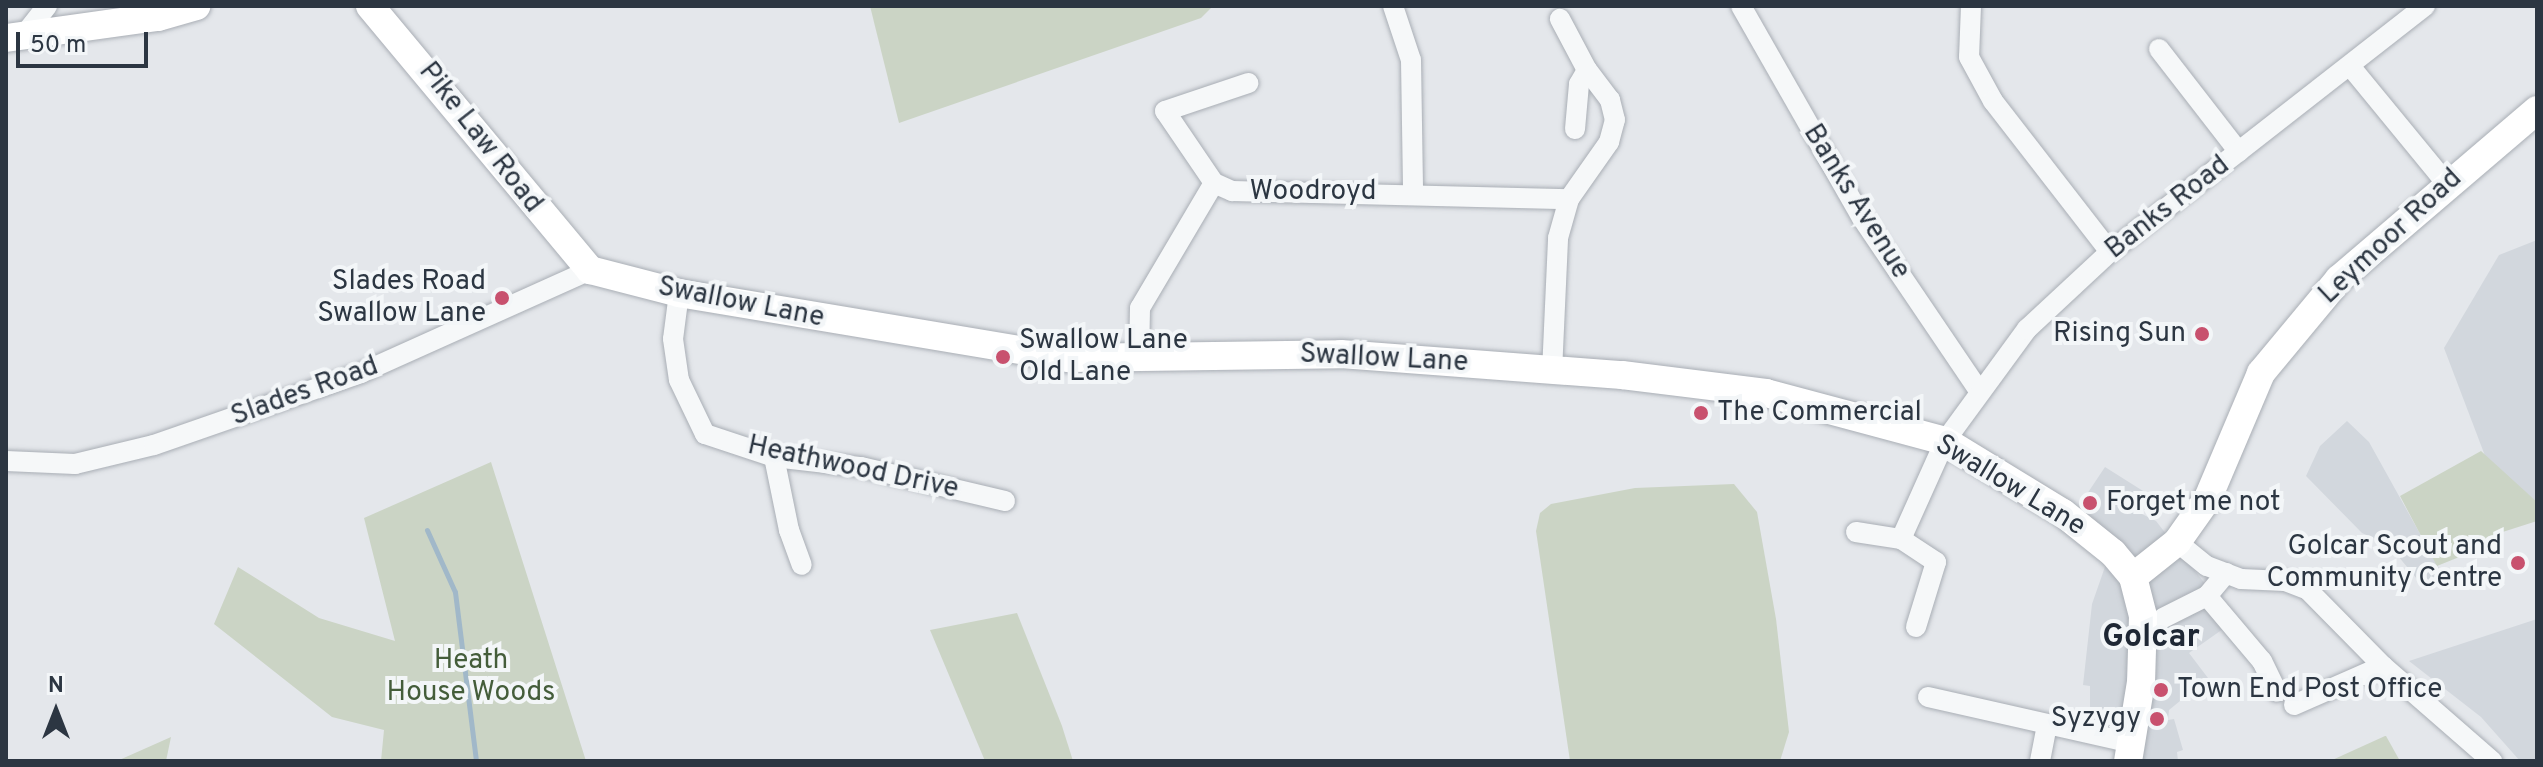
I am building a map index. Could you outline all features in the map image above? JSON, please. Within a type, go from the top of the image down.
[{"type":"street","points":[[13,39],[47,6]]},
{"type":"street","points":[[13,39],[196,6]]},
{"type":"street","name":"Pike Law Road","points":[[370,6],[590,270]]},
{"type":"street","name":"Woodroyd","points":[[1393,6],[1411,60],[1413,193]]},
{"type":"street","name":"Banks Avenue","points":[[1741,6],[1862,218],[1980,392]]},
{"type":"street","points":[[1971,6],[1969,57],[1993,101],[2110,252]]},
{"type":"street","name":"Banks Road","points":[[1901,539],[1945,441],[2027,329],[2110,252],[2425,6]]},
{"type":"street","points":[[1552,372],[1558,238],[1569,199],[1609,142],[1615,120],[1610,100],[1587,70],[1560,19]]},
{"type":"street","points":[[2159,49],[2239,152]]},
{"type":"street","points":[[2350,66],[2446,183]]},
{"type":"street","points":[[1575,129],[1579,84],[1587,70]]},
{"type":"street","name":"Woodroyd","points":[[1248,83],[1165,111],[1214,183],[1232,191],[1569,199]]},
{"type":"street","name":"Leymoor Road","points":[[2133,577],[2177,542],[2208,498],[2261,373],[2339,279],[2446,183],[2537,110]]},
{"type":"street","name":"Woodroyd","points":[[1139,360],[1140,308],[1214,183]]},
{"type":"street","name":"Swallow Lane","points":[[590,270],[679,293],[950,342],[1069,358],[1139,360],[1341,354],[1766,393],[1945,441],[2063,513],[2113,553],[2133,577]]},
{"type":"street","name":"Slades Road","points":[[6,461],[75,464],[154,445],[375,367],[590,270]]},
{"type":"street","name":"Heathwood Drive","points":[[679,293],[673,339],[679,380],[705,434],[774,457],[861,467],[1005,501]]},
{"type":"street","points":[[774,457],[785,517],[802,565]]},
{"type":"street","points":[[1856,532],[1901,539],[1936,562],[1916,627]]},
{"type":"street","points":[[2177,542],[2207,566],[2226,573],[2285,581],[2308,590],[2383,666],[2492,761]]},
{"type":"street","points":[[2163,618],[2207,596],[2226,573]]},
{"type":"street","points":[[1928,697],[2047,725],[2130,752],[2143,616],[2133,577]]},
{"type":"street","points":[[2207,596],[2262,661],[2277,692]]},
{"type":"street","points":[[2294,705],[2383,666]]},
{"type":"street","points":[[2040,761],[2047,725]]},
{"type":"shaded area","points":[[2537,240],[2537,502],[2487,461],[2444,348],[2499,255]]},
{"type":"shaded area","points":[[2347,421],[2369,442],[2444,577],[2426,590],[2389,545],[2362,533],[2306,476],[2320,446]]},
{"type":"shaded area","points":[[2105,467],[2151,496],[2142,514],[2156,521],[2206,585],[2223,629],[2189,653],[2208,678],[2169,710],[2168,720],[2174,719],[2183,750],[2177,752],[2178,761],[2123,761],[2126,734],[2090,724],[2090,686],[2083,685],[2092,604],[2106,564],[2077,509]]},
{"type":"shaded area","points":[[2537,619],[2537,761],[2520,761],[2481,717],[2409,661]]},
{"type":"green space","points":[[870,6],[1213,6],[1201,18],[899,123]]},
{"type":"green space","points":[[2481,451],[2537,502],[2537,521],[2487,537],[2479,549],[2437,566],[2400,496]]},
{"type":"green space","name":"Heath House Woods","points":[[491,462],[586,761],[381,761],[384,730],[332,717],[214,624],[238,567],[319,618],[395,641],[364,518]]},
{"type":"green space","points":[[1734,484],[1757,512],[1776,619],[1789,732],[1780,761],[1570,761],[1536,531],[1540,513],[1551,504],[1635,488]]},
{"type":"green space","points":[[1017,613],[1073,761],[985,761],[930,630]]},
{"type":"green space","points":[[2385,736],[2400,761],[2330,761]]},
{"type":"green space","points":[[171,737],[166,761],[117,761]]},
{"type":"waterway","points":[[427,530],[455,592],[476,761]]},
{"type":"place","name":"Slades Road Swallow Lane","points":[[502,298]]},
{"type":"place","name":"Rising Sun","points":[[2202,334]]},
{"type":"place","name":"Swallow Lane Old Lane","points":[[1003,357]]},
{"type":"place","name":"The Commercial","points":[[1701,413]]},
{"type":"place","name":"Forget me not","points":[[2090,503]]},
{"type":"place","name":"Golcar Scout and Community Centre","points":[[2518,563]]},
{"type":"place","name":"Town End Post Office","points":[[2161,690]]},
{"type":"place","name":"Syzygy","points":[[2157,719]]},
{"type":"district","name":"Golcar","points":[[2151,638]]}]
